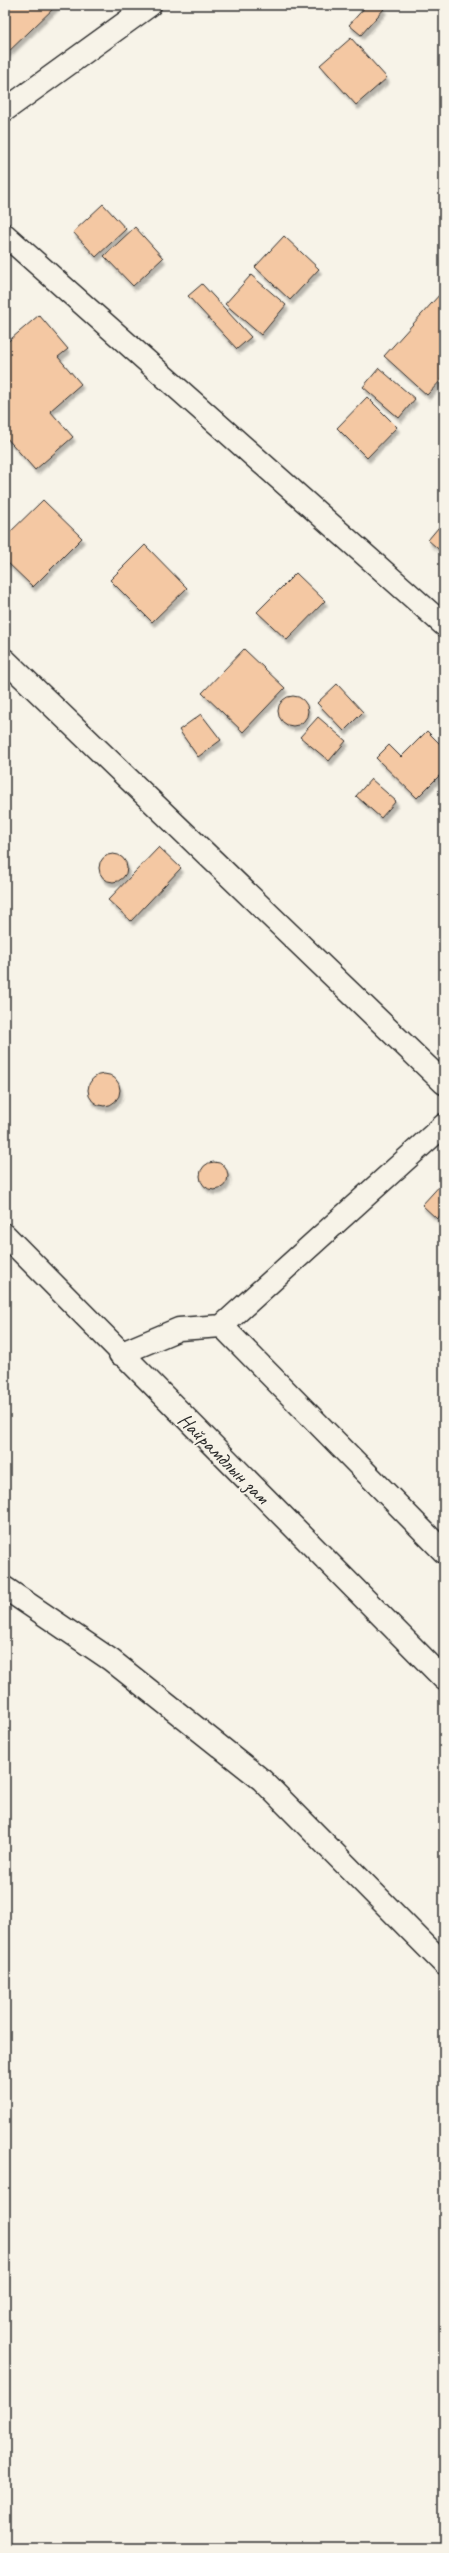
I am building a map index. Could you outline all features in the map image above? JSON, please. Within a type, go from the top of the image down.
[{"type":"street","points":[[5,110],[150,5]]},
{"type":"street","points":[[5,235],[444,625]]},
{"type":"street","points":[[5,660],[444,1083]]},
{"type":"street","points":[[120,1354],[179,1329],[222,1326],[444,1125]]},
{"type":"street","name":"Найрамдлын зам","points":[[5,1235],[120,1354],[444,1679]]},
{"type":"street","points":[[222,1326],[444,1552]]},
{"type":"street","points":[[5,1588],[111,1660],[262,1780],[444,1964]]},
{"type":"building","points":[[5,5],[57,5],[5,55]]},
{"type":"building","points":[[367,5],[379,5],[384,9],[361,35],[349,25]]},
{"type":"building","points":[[351,38],[387,78],[356,105],[320,65]]},
{"type":"building","points":[[103,204],[126,229],[96,257],[73,232]]},
{"type":"building","points":[[135,227],[163,258],[133,286],[104,256]]},
{"type":"building","points":[[284,236],[319,269],[290,300],[255,267]]},
{"type":"building","points":[[251,275],[286,305],[261,335],[225,304]]},
{"type":"building","points":[[202,284],[251,337],[237,349],[188,296]]},
{"type":"building","points":[[441,293],[444,296],[444,377],[427,395],[384,356]]},
{"type":"building","points":[[39,315],[68,349],[58,357],[81,384],[50,411],[73,437],[35,470],[5,436],[5,344]]},
{"type":"building","points":[[379,368],[415,399],[399,418],[363,387]]},
{"type":"building","points":[[367,397],[397,427],[367,458],[337,428]]},
{"type":"building","points":[[43,500],[82,538],[33,587],[5,560],[5,537]]},
{"type":"building","points":[[444,521],[444,554],[428,540]]},
{"type":"building","points":[[145,545],[187,588],[152,622],[110,580]]},
{"type":"building","points":[[296,573],[325,601],[287,640],[257,612]]},
{"type":"building","points":[[244,649],[285,688],[243,732],[202,693]]},
{"type":"building","points":[[337,684],[363,712],[344,731],[317,703]]},
{"type":"building","points":[[293,696],[304,700],[308,711],[304,722],[293,726],[282,722],[278,711],[282,700]]},
{"type":"building","points":[[201,714],[221,740],[198,757],[179,730]]},
{"type":"building","points":[[318,717],[346,741],[329,761],[300,737]]},
{"type":"building","points":[[427,731],[444,748],[444,771],[417,798],[376,758],[389,745],[401,757]]},
{"type":"building","points":[[371,779],[396,801],[381,818],[356,796]]},
{"type":"building","points":[[159,847],[181,868],[131,921],[108,900]]},
{"type":"building","points":[[113,854],[123,858],[127,868],[123,878],[113,882],[103,878],[99,868],[103,858]]},
{"type":"building","points":[[101,1074],[107,1074],[117,1081],[120,1090],[119,1096],[113,1103],[107,1106],[101,1106],[91,1099],[88,1093],[88,1087],[95,1077]]},
{"type":"building","points":[[214,1162],[224,1166],[228,1176],[224,1186],[214,1190],[204,1186],[200,1176],[204,1166]]},
{"type":"building","points":[[444,1181],[444,1211],[437,1219],[422,1205]]}]
